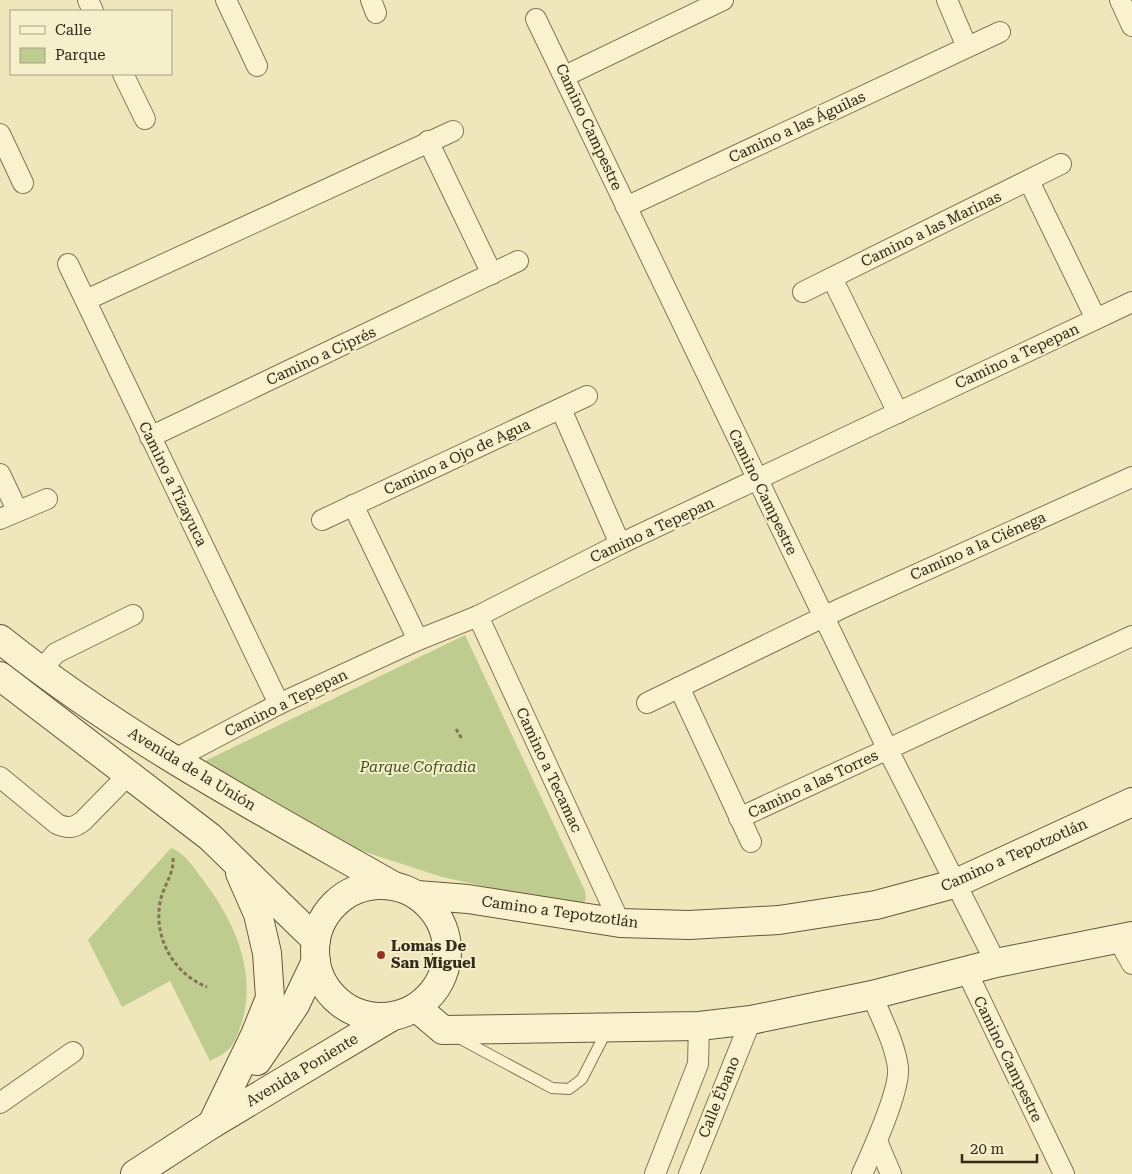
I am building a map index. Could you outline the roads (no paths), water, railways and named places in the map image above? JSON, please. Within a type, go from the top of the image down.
[{"type":"main road","name":"Avenida de la Unión","points":[[0,640],[40,671],[172,760],[405,890]]},
{"type":"main road","points":[[2,681],[210,836],[316,950]]},
{"type":"main road","name":"Camino a Tepotzotlán","points":[[405,890],[468,898],[620,923],[689,925],[779,920],[876,905],[954,884],[1132,802]]},
{"type":"main road","points":[[212,1124],[256,1035],[270,998],[267,954],[258,914],[234,860]]},
{"type":"main road","points":[[372,885],[405,890],[433,910],[444,929],[448,951],[444,973],[433,993],[417,1008],[391,1017],[370,1017],[351,1010],[334,997],[322,980],[316,950],[326,914],[335,904],[352,891],[372,885]]},
{"type":"main road","points":[[417,1008],[443,1030],[699,1026],[751,1020],[872,995],[996,963],[1125,938]]},
{"type":"main road","name":"Avenida Poniente","points":[[212,1124],[295,1005],[316,950]]},
{"type":"main road","name":"Avenida Poniente","points":[[135,1174],[212,1124],[391,1017]]},
{"type":"street","points":[[226,0],[257,66]]},
{"type":"street","points":[[565,76],[722,0]]},
{"type":"street","points":[[947,0],[967,47]]},
{"type":"street","points":[[1120,0],[1132,26]]},
{"type":"street","name":"Camino Campestre","points":[[536,19],[888,750],[954,884],[996,963]]},
{"type":"street","name":"Camino a las Águilas","points":[[626,207],[1000,32]]},
{"type":"street","points":[[123,75],[145,119]]},
{"type":"street","points":[[86,300],[453,131]]},
{"type":"street","points":[[0,134],[23,183]]},
{"type":"street","points":[[428,141],[492,274]]},
{"type":"street","name":"Camino a las Marinas","points":[[804,292],[1062,164]]},
{"type":"street","points":[[1029,181],[1096,319]]},
{"type":"street","name":"Camino a Ciprés","points":[[150,437],[518,261]]},
{"type":"street","name":"Camino a Tizayuca","points":[[68,264],[279,704]]},
{"type":"street","points":[[832,278],[898,413]]},
{"type":"street","name":"Camino a Tepepan","points":[[172,760],[279,704],[418,640],[478,616],[620,544],[1132,302]]},
{"type":"street","name":"Camino a Ojo de Agua","points":[[322,520],[587,396]]},
{"type":"street","points":[[561,409],[620,544]]},
{"type":"street","points":[[0,474],[8,514],[47,499]]},
{"type":"street","name":"Camino a la Ciénega","points":[[825,618],[842,608],[1132,477]]},
{"type":"street","points":[[353,505],[418,640]]},
{"type":"street","points":[[40,671],[56,653],[133,615]]},
{"type":"street","name":"Camino a Tecamac","points":[[478,616],[620,923]]},
{"type":"street","points":[[647,704],[679,686],[825,618]]},
{"type":"street","points":[[888,750],[1132,636]]},
{"type":"street","name":"Camino a las Torres","points":[[679,686],[751,842]]},
{"type":"street","name":"Camino a las Torres","points":[[739,818],[888,750]]},
{"type":"street","points":[[0,777],[57,824],[66,828],[75,827],[83,822],[129,774]]},
{"type":"street","points":[[1125,938],[1132,964]]},
{"type":"street","name":"Camino Campestre","points":[[966,970],[1064,1174]]},
{"type":"street","points":[[862,1174],[877,1141],[896,1083],[898,1070],[896,1056],[872,995]]},
{"type":"street","name":"Calle Ébano","points":[[689,1174],[751,1020]]},
{"type":"street","name":"Calle Ébano","points":[[655,1174],[698,1064],[699,1026]]},
{"type":"street","points":[[0,1103],[73,1052]]},
{"type":"street","points":[[877,1141],[891,1174]]},
{"type":"lane","points":[[443,1030],[552,1088],[569,1089],[582,1079],[608,1026]]},
{"type":"place","name":"Lomas De San Miguel","points":[[381,955]]},
{"type":"park label","name":"Parque Cofradia","points":[[418,767]]}]
